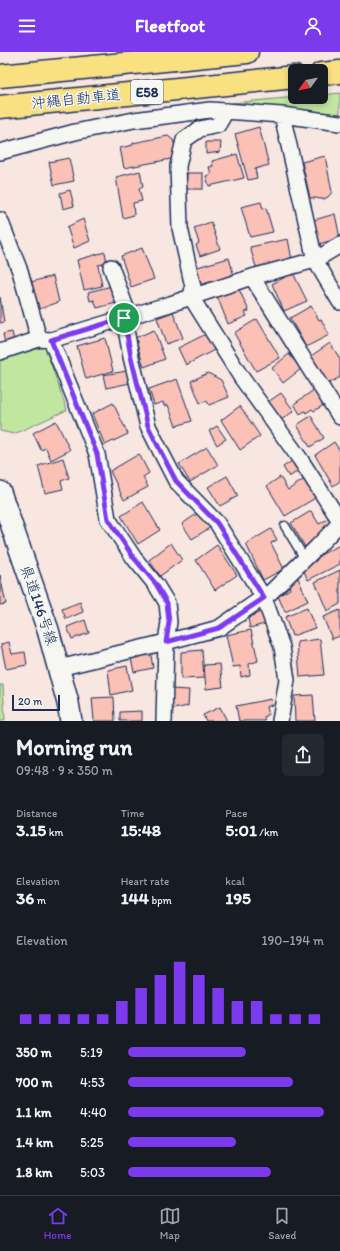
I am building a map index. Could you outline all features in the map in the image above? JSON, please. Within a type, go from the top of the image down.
[{"type":"highway","name":"沖縄自動車道","points":[[0,76],[247,52]]},
{"type":"highway","points":[[328,73],[340,72]]},
{"type":"highway","name":"沖縄自動車道","points":[[0,107],[288,78]]},
{"type":"main road","name":"県道146号線","points":[[0,492],[48,630],[68,703],[71,721]]},
{"type":"street","points":[[0,152],[75,132],[134,120],[210,110],[282,115],[340,123]]},
{"type":"street","points":[[59,668],[219,628],[264,598],[305,559],[340,522],[300,459],[241,377],[191,297],[193,287],[180,228],[178,166],[184,140],[200,129],[218,126],[226,111]]},
{"type":"street","points":[[282,115],[315,260],[339,299]]},
{"type":"street","points":[[0,220],[45,339],[97,454],[108,519],[134,558],[156,584],[167,603],[169,622],[166,642],[164,721]]},
{"type":"street","points":[[0,352],[127,317],[252,277],[315,260],[340,246]]},
{"type":"street","points":[[111,267],[127,317],[131,357],[148,426],[176,481],[217,523],[264,598],[282,646],[287,680],[280,721]]},
{"type":"street","points":[[252,277],[340,417]]},
{"type":"lane","points":[[286,526],[305,559]]},
{"type":"green space","points":[[340,93],[340,114],[232,103],[288,98],[288,104],[328,104],[328,94]]},
{"type":"green space","points":[[45,347],[67,410],[14,434],[0,431],[0,358]]},
{"type":"green space","points":[[0,685],[3,685],[5,721],[0,721]]},
{"type":"building","points":[[259,127],[269,165],[255,169],[257,178],[248,180],[235,134]]},
{"type":"building","points":[[168,136],[173,140],[175,146],[175,152],[171,159],[124,168],[120,148],[133,145],[133,143]]},
{"type":"building","points":[[206,142],[221,142],[220,152],[206,154]]},
{"type":"building","points":[[237,154],[244,178],[209,186],[206,176],[211,174],[209,167],[213,166],[212,161]]},
{"type":"building","points":[[325,156],[332,192],[324,199],[310,198],[302,162]]},
{"type":"building","points":[[69,158],[74,181],[54,185],[49,162]]},
{"type":"building","points":[[140,171],[143,187],[139,189],[142,201],[133,203],[134,215],[123,218],[116,177]]},
{"type":"building","points":[[187,173],[203,173],[203,189],[186,189]]},
{"type":"building","points":[[70,190],[74,206],[63,209],[60,193]]},
{"type":"building","points":[[261,202],[263,209],[266,208],[273,232],[250,237],[241,207]]},
{"type":"building","points":[[335,214],[340,238],[319,244],[314,220]]},
{"type":"building","points":[[83,219],[90,241],[74,248],[67,227]]},
{"type":"building","points":[[211,222],[220,249],[200,256],[196,245],[199,243],[194,228]]},
{"type":"building","points":[[288,239],[292,260],[256,267],[250,247]]},
{"type":"building","points":[[142,248],[154,279],[131,287],[121,256]]},
{"type":"building","points":[[105,252],[107,263],[98,265],[102,286],[84,290],[77,260]]},
{"type":"building","points":[[229,258],[234,276],[199,285],[194,268]]},
{"type":"building","points":[[293,273],[307,301],[284,311],[272,284]]},
{"type":"building","points":[[53,276],[59,302],[37,310],[31,282]]},
{"type":"building","points":[[112,286],[116,303],[97,308],[94,300],[90,301],[88,292]]},
{"type":"building","points":[[238,287],[249,311],[245,312],[247,316],[228,324],[217,296]]},
{"type":"building","points":[[0,297],[4,322],[0,323]]},
{"type":"building","points":[[311,306],[319,320],[321,319],[329,335],[306,347],[290,318]]},
{"type":"building","points":[[173,312],[183,338],[166,344],[157,318]]},
{"type":"building","points":[[257,319],[280,358],[256,371],[234,333]]},
{"type":"building","points":[[154,330],[165,359],[144,367],[135,338]]},
{"type":"building","points":[[12,332],[14,341],[5,343],[3,334]]},
{"type":"building","points":[[208,333],[216,349],[186,365],[178,348]]},
{"type":"building","points":[[105,338],[113,371],[86,379],[77,346]]},
{"type":"building","points":[[330,343],[340,359],[340,377],[328,384],[311,356]]},
{"type":"building","points":[[289,354],[301,369],[283,383],[272,368]]},
{"type":"building","points":[[127,371],[130,383],[106,388],[103,375]]},
{"type":"building","points":[[208,373],[221,380],[229,397],[209,405],[207,401],[200,403],[191,381]]},
{"type":"building","points":[[177,379],[192,421],[176,426],[168,405],[164,406],[163,402],[154,405],[149,389]]},
{"type":"building","points":[[318,387],[327,403],[314,411],[312,409],[306,413],[305,411],[300,414],[294,404]]},
{"type":"building","points":[[281,393],[294,411],[281,420],[268,402]]},
{"type":"building","points":[[113,403],[128,434],[105,445],[92,414]]},
{"type":"building","points":[[240,406],[260,436],[240,450],[221,420]]},
{"type":"building","points":[[311,416],[324,438],[310,447],[297,425]]},
{"type":"building","points":[[56,421],[70,450],[51,460],[46,448],[41,450],[33,433]]},
{"type":"building","points":[[217,426],[226,439],[217,445],[209,431]]},
{"type":"building","points":[[334,442],[340,451],[340,481],[333,486],[315,455]]},
{"type":"building","points":[[207,447],[218,465],[190,482],[179,464]]},
{"type":"building","points":[[139,454],[149,473],[143,477],[148,487],[124,500],[110,471]]},
{"type":"building","points":[[63,458],[69,478],[61,481],[63,489],[45,493],[38,466]]},
{"type":"building","points":[[295,459],[301,469],[289,477],[283,467]]},
{"type":"building","points":[[227,476],[238,496],[220,506],[208,487]]},
{"type":"building","points":[[280,477],[288,490],[306,478],[317,497],[285,516],[267,486]]},
{"type":"building","points":[[143,502],[160,530],[138,544],[121,516]]},
{"type":"building","points":[[201,511],[211,527],[192,539],[182,524]]},
{"type":"building","points":[[311,511],[319,524],[331,517],[336,525],[308,552],[291,523]]},
{"type":"building","points":[[271,529],[277,540],[271,543],[284,569],[263,580],[246,544]]},
{"type":"building","points":[[171,543],[182,560],[160,576],[149,560]]},
{"type":"building","points":[[217,545],[237,575],[215,590],[196,560]]},
{"type":"building","points":[[340,545],[340,564],[308,580],[303,569],[317,560],[316,557]]},
{"type":"building","points":[[340,570],[340,604],[327,611],[315,582]]},
{"type":"building","points":[[0,575],[6,604],[0,605]]},
{"type":"building","points":[[298,578],[308,601],[285,612],[278,596],[290,589],[288,584]]},
{"type":"building","points":[[80,602],[83,612],[66,619],[62,609]]},
{"type":"building","points":[[307,608],[315,628],[292,636],[285,617]]},
{"type":"building","points":[[264,610],[268,623],[250,628],[248,618]]},
{"type":"building","points":[[340,610],[340,636],[332,639],[323,617]]},
{"type":"building","points":[[85,620],[89,633],[72,639],[67,627]]},
{"type":"building","points":[[251,630],[258,661],[249,664],[250,675],[241,677],[240,666],[233,667],[226,635]]},
{"type":"building","points":[[320,639],[324,675],[300,677],[297,642]]},
{"type":"building","points":[[9,642],[12,654],[25,652],[27,665],[6,669],[1,644]]},
{"type":"building","points":[[150,649],[153,668],[134,672],[130,653]]},
{"type":"building","points":[[202,650],[204,678],[181,679],[181,652]]},
{"type":"building","points":[[220,664],[223,687],[206,689],[204,665]]},
{"type":"building","points":[[127,666],[132,690],[111,695],[108,670]]},
{"type":"building","points":[[170,689],[189,690],[188,706],[169,710]]},
{"type":"building","points":[[313,695],[315,721],[295,721],[294,696]]},
{"type":"building","points":[[114,697],[115,721],[94,721],[92,698]]},
{"type":"building","points":[[271,699],[272,705],[266,707],[268,715],[264,717],[265,721],[239,721],[236,706]]},
{"type":"building","points":[[220,707],[227,721],[206,721],[203,715]]},
{"type":"building","points":[[142,711],[142,721],[120,721],[120,712]]},
{"type":"route","points":[[124,318],[131,357],[148,426],[162,454],[176,481],[217,523],[264,598],[219,628],[166,642],[169,622],[167,603],[156,584],[134,558],[108,519],[97,454],[51,340],[124,318]]}]
